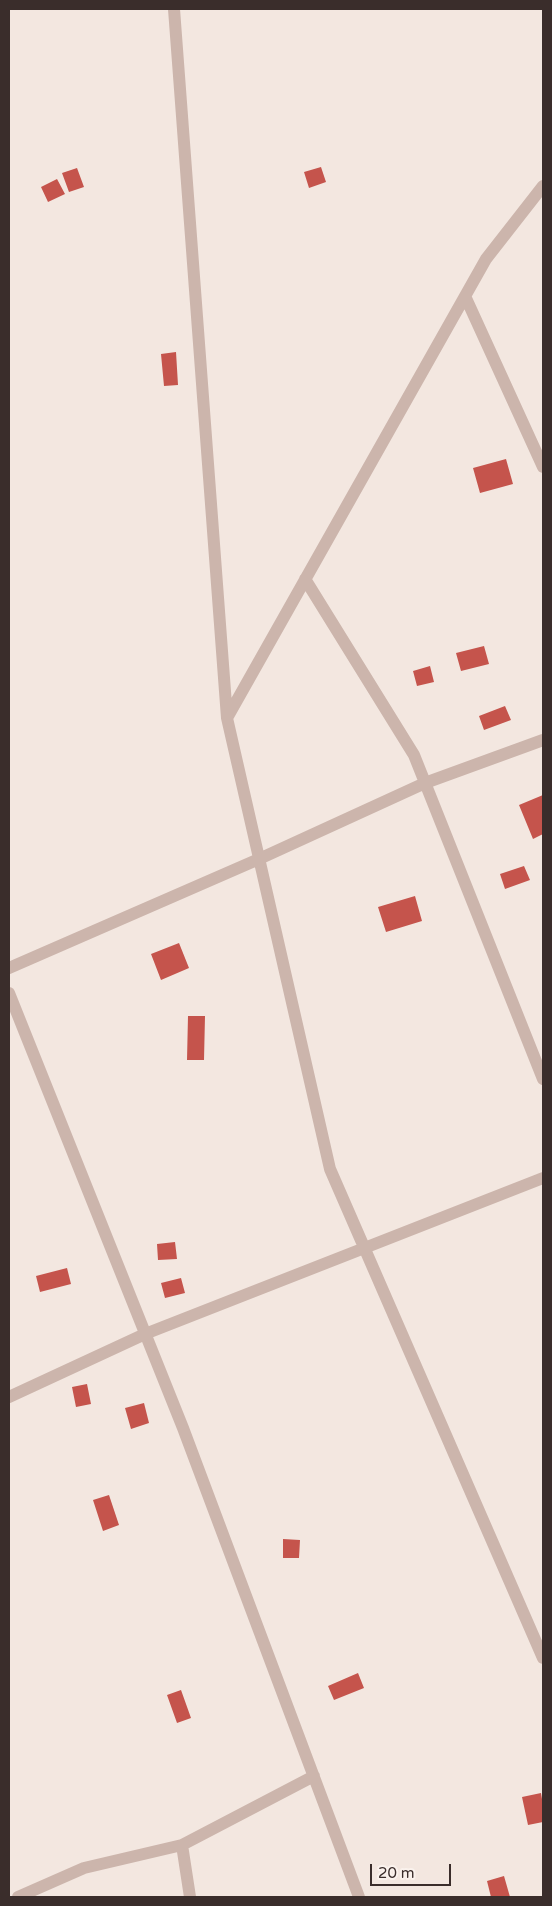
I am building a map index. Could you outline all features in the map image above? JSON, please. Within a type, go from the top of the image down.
[{"type":"street","points":[[174,9],[227,718],[330,1169],[543,1658]]},
{"type":"street","points":[[227,718],[486,259],[543,186]]},
{"type":"street","points":[[465,296],[543,467]]},
{"type":"street","points":[[305,579],[414,755],[543,1079]]},
{"type":"street","points":[[9,968],[259,859],[425,783],[543,740]]},
{"type":"street","points":[[9,993],[184,1428],[359,1897]]},
{"type":"street","points":[[9,1397],[145,1334],[543,1178]]},
{"type":"street","points":[[18,1897],[84,1868],[182,1845],[314,1776]]},
{"type":"street","points":[[182,1845],[190,1897]]},
{"type":"building","points":[[321,167],[326,182],[309,188],[304,172]]},
{"type":"building","points":[[77,168],[84,187],[69,192],[62,173]]},
{"type":"building","points":[[57,179],[65,194],[48,202],[41,187]]},
{"type":"building","points":[[176,352],[178,385],[164,386],[161,354]]},
{"type":"building","points":[[506,459],[513,484],[480,493],[473,468]]},
{"type":"building","points":[[484,646],[489,664],[461,671],[456,653]]},
{"type":"building","points":[[430,666],[434,682],[417,686],[413,671]]},
{"type":"building","points":[[505,706],[511,720],[484,730],[479,716]]},
{"type":"building","points":[[543,795],[543,834],[533,839],[519,805]]},
{"type":"building","points":[[524,866],[530,880],[505,889],[500,874]]},
{"type":"building","points":[[415,896],[422,921],[386,932],[378,907]]},
{"type":"building","points":[[179,943],[189,968],[161,980],[151,954]]},
{"type":"building","points":[[188,1016],[205,1016],[204,1060],[187,1060]]},
{"type":"building","points":[[175,1242],[177,1259],[158,1260],[157,1244]]},
{"type":"building","points":[[67,1268],[71,1284],[40,1292],[36,1276]]},
{"type":"building","points":[[181,1278],[185,1293],[165,1298],[161,1283]]},
{"type":"building","points":[[87,1384],[91,1404],[76,1407],[72,1387]]},
{"type":"building","points":[[144,1403],[149,1423],[131,1429],[125,1408]]},
{"type":"building","points":[[109,1495],[119,1525],[103,1531],[93,1500]]},
{"type":"building","points":[[283,1539],[300,1540],[299,1558],[283,1558]]},
{"type":"building","points":[[358,1673],[364,1688],[334,1700],[328,1686]]},
{"type":"building","points":[[181,1690],[191,1718],[177,1723],[167,1695]]},
{"type":"building","points":[[541,1793],[543,1822],[528,1825],[522,1797]]},
{"type":"building","points":[[504,1876],[510,1897],[491,1897],[487,1881]]}]
